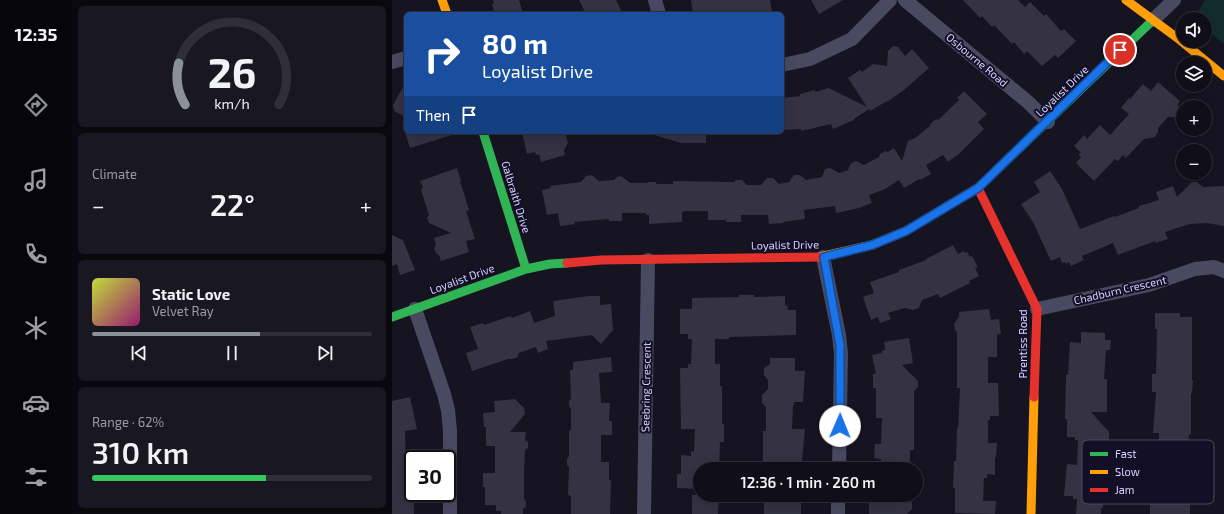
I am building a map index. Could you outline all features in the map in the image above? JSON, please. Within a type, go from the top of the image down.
[{"type":"street","points":[[442,0],[446,12]]},
{"type":"street","points":[[655,0],[658,12]]},
{"type":"street","points":[[784,65],[810,59],[852,39],[890,0]]},
{"type":"street","name":"Osbourne Road","points":[[905,0],[1029,103],[1048,122]]},
{"type":"street","points":[[1126,0],[1224,76]]},
{"type":"street","points":[[1153,20],[1174,0]]},
{"type":"street","name":"Loyalist Drive","points":[[392,317],[526,269],[550,264],[601,260],[824,257],[872,245],[906,231],[978,188],[1153,20]]},
{"type":"street","points":[[392,62],[404,59]]},
{"type":"street","name":"Galbraith Drive","points":[[484,134],[526,269]]},
{"type":"street","name":"Prentiss Road","points":[[978,188],[1037,309],[1031,514]]},
{"type":"street","points":[[824,257],[839,335],[841,354],[839,462]]},
{"type":"street","name":"Seebring Crescent","points":[[644,514],[648,260]]},
{"type":"street","name":"Chadburn Crescent","points":[[1037,309],[1149,285],[1194,269],[1214,267],[1224,271]]},
{"type":"street","points":[[415,309],[440,380],[448,410],[450,431],[450,514]]},
{"type":"street","points":[[838,502],[838,514]]},
{"type":"green space","points":[[1205,0],[1224,0],[1224,44],[1212,34],[1212,12],[1199,12]]},
{"type":"building","points":[[493,0],[519,0],[522,12],[494,12],[492,4],[494,3]]},
{"type":"building","points":[[579,0],[616,0],[622,12],[585,12]]},
{"type":"building","points":[[691,0],[770,0],[772,12],[693,12]]},
{"type":"building","points":[[811,0],[843,0],[819,14]]},
{"type":"building","points":[[963,0],[1018,0],[1025,7],[1030,2],[1044,16],[1046,14],[1061,31],[1064,29],[1076,41],[1058,58],[1055,55],[1042,66],[1027,51],[1024,54],[1014,42],[1012,44],[994,25],[992,27],[982,16],[980,18]]},
{"type":"building","points":[[893,46],[898,47],[905,56],[912,49],[929,68],[904,90],[887,102],[870,111],[869,109],[854,120],[833,129],[831,124],[801,131],[801,129],[784,130],[784,98],[800,96],[800,94],[829,88],[867,107],[848,78],[860,70],[862,72],[873,64],[887,66],[888,51]]},
{"type":"building","points":[[1158,82],[1179,100],[1176,100],[1176,116],[1168,117],[1158,128],[1158,132],[1155,137],[1144,139],[1126,158],[1123,155],[1118,161],[1115,159],[1094,181],[1076,163],[1081,157],[1078,155],[1081,153],[1074,146],[1084,135],[1087,139],[1100,125],[1110,135],[1129,114],[1121,108],[1129,98],[1130,99],[1143,84],[1151,91]]},
{"type":"building","points":[[404,86],[404,116],[394,111],[393,105]]},
{"type":"building","points":[[964,91],[987,114],[978,122],[984,129],[960,153],[948,162],[943,155],[926,165],[931,174],[904,188],[899,180],[885,189],[869,195],[872,203],[859,208],[836,213],[835,206],[804,210],[805,219],[769,224],[768,215],[741,215],[741,222],[708,220],[708,211],[682,212],[682,222],[649,224],[649,215],[646,215],[646,213],[622,213],[622,221],[609,221],[609,219],[574,222],[575,224],[560,226],[558,213],[547,215],[542,190],[551,188],[550,186],[581,182],[586,176],[592,175],[599,181],[614,180],[618,176],[623,177],[630,183],[655,182],[657,184],[673,184],[673,181],[734,182],[736,180],[742,180],[747,185],[761,185],[767,178],[773,178],[779,184],[789,182],[794,175],[800,175],[806,180],[822,177],[825,169],[830,168],[839,173],[848,170],[851,163],[856,161],[864,165],[879,157],[880,154],[885,151],[888,152],[894,148],[902,161],[908,141],[915,138],[936,119],[938,120],[959,100],[957,98]]},
{"type":"building","points":[[406,134],[452,134],[452,135],[410,148]]},
{"type":"building","points":[[522,134],[566,134],[568,143],[564,150],[565,155],[541,162],[539,154],[536,155],[535,152],[527,154]]},
{"type":"building","points":[[706,134],[706,143],[681,143],[654,135]]},
{"type":"building","points":[[457,168],[469,210],[466,211],[475,239],[466,241],[469,252],[441,261],[434,248],[436,245],[434,238],[451,233],[429,223],[427,218],[429,215],[421,190],[423,187],[420,181]]},
{"type":"building","points":[[1050,171],[1062,189],[1080,229],[1139,208],[1139,206],[1159,200],[1156,192],[1173,186],[1177,197],[1192,182],[1197,182],[1203,187],[1224,186],[1224,226],[1207,223],[1190,224],[1165,232],[1168,239],[1155,243],[1155,241],[1118,255],[1113,243],[1082,256],[1084,260],[1071,266],[1069,262],[1066,264],[1065,262],[1062,263],[1060,257],[1051,261],[1033,222],[1021,204],[1040,192],[1034,182]]},
{"type":"building","points":[[392,235],[403,240],[415,270],[400,275],[397,264],[392,266]]},
{"type":"building","points":[[953,245],[958,254],[964,251],[965,253],[967,252],[970,257],[972,256],[978,267],[975,268],[979,276],[969,281],[970,283],[940,298],[938,294],[922,300],[919,308],[913,310],[905,308],[888,313],[891,319],[880,323],[878,317],[871,320],[863,297],[874,293],[870,282],[899,272],[899,270],[926,260]]},
{"type":"building","points":[[739,295],[754,295],[754,297],[785,296],[785,306],[787,305],[788,310],[796,310],[796,335],[729,337],[729,339],[715,339],[715,364],[720,364],[720,386],[722,386],[722,424],[724,424],[724,442],[720,442],[719,462],[693,462],[693,489],[677,488],[677,474],[681,474],[681,455],[691,456],[691,451],[694,452],[695,429],[681,429],[680,368],[688,368],[688,364],[691,364],[692,339],[688,339],[688,334],[680,334],[680,309],[692,309],[692,298],[739,297]]},
{"type":"building","points":[[600,296],[600,305],[611,304],[613,330],[601,344],[592,335],[546,341],[548,349],[538,353],[536,347],[519,353],[518,357],[472,371],[466,353],[478,349],[470,327],[483,323],[484,325],[511,316],[512,318],[530,311],[534,323],[555,316],[553,301]]},
{"type":"building","points":[[989,309],[991,320],[999,319],[1001,334],[997,334],[997,357],[988,357],[988,383],[998,383],[999,416],[990,416],[990,420],[988,420],[988,443],[997,443],[995,475],[987,474],[987,478],[984,478],[983,501],[996,501],[995,514],[955,513],[955,488],[953,488],[954,461],[956,461],[960,388],[957,388],[957,332],[954,324],[959,317],[959,312]]},
{"type":"building","points":[[1155,313],[1180,313],[1180,317],[1192,317],[1193,380],[1191,393],[1191,434],[1189,434],[1189,440],[1159,440],[1159,433],[1153,433],[1156,392],[1152,392],[1152,374],[1156,374],[1157,329],[1155,329]]},
{"type":"building","points":[[1081,332],[1105,333],[1105,340],[1111,340],[1110,350],[1106,350],[1104,379],[1107,379],[1107,412],[1091,412],[1109,432],[1109,439],[1082,440],[1082,504],[1103,504],[1103,508],[1101,508],[1101,514],[1076,514],[1077,499],[1073,499],[1073,496],[1064,496],[1067,464],[1077,465],[1078,440],[1075,440],[1075,437],[1067,437],[1067,419],[1065,419],[1066,375],[1068,375],[1070,342],[1081,343]]},
{"type":"building","points":[[909,338],[913,363],[902,365],[918,381],[918,387],[914,391],[914,450],[910,450],[910,462],[881,462],[881,459],[874,458],[875,444],[881,444],[882,418],[876,418],[876,388],[873,388],[873,374],[876,374],[872,355],[882,353],[882,351],[885,350],[884,342]]},
{"type":"building","points":[[611,357],[612,372],[599,373],[601,403],[610,403],[609,421],[612,421],[612,435],[601,435],[601,462],[609,462],[609,480],[611,480],[610,514],[571,514],[571,497],[568,494],[569,467],[567,465],[567,459],[569,456],[569,431],[571,430],[571,409],[569,406],[569,401],[571,399],[570,370],[573,370],[573,362]]},
{"type":"building","points":[[770,358],[795,358],[795,371],[805,371],[803,402],[794,402],[792,429],[805,429],[802,461],[763,462],[763,431],[766,431],[766,407],[762,403],[762,395],[768,389],[768,380],[764,375],[764,368],[770,364]]},
{"type":"building","points":[[410,397],[417,429],[405,431],[406,450],[404,450],[404,502],[414,502],[414,514],[392,514],[392,401]]},
{"type":"building","points":[[515,399],[524,408],[525,414],[510,432],[526,432],[525,440],[528,442],[528,448],[525,450],[524,472],[524,499],[526,502],[526,507],[523,509],[523,514],[501,514],[501,511],[496,511],[496,505],[485,505],[483,473],[495,473],[495,446],[486,446],[486,427],[484,427],[483,413],[495,412],[494,401]]},
{"type":"building","points":[[692,495],[693,502],[719,502],[718,514],[692,514]]},
{"type":"building","points":[[764,502],[801,502],[801,514],[764,514]]},
{"type":"building","points":[[869,502],[912,502],[912,509],[907,514],[869,514]]},
{"type":"building","points":[[1150,504],[1190,504],[1190,514],[1150,514]]},
{"type":"traffic: fast","points":[[974,190],[978,188],[1153,20]]},
{"type":"traffic: fast","points":[[484,134],[526,269]]},
{"type":"traffic: fast","points":[[392,317],[526,269],[550,264],[567,263]]},
{"type":"traffic: slow","points":[[442,0],[446,12]]},
{"type":"traffic: slow","points":[[1126,0],[1180,40],[1224,76]]},
{"type":"traffic: slow","points":[[820,257],[872,245],[906,231],[974,190]]},
{"type":"traffic: slow","points":[[1031,514],[1034,397]]},
{"type":"traffic: jam","points":[[978,188],[1037,309],[1034,397]]},
{"type":"traffic: jam","points":[[567,263],[601,260],[820,257]]},
{"type":"route","points":[[840,426],[841,354],[839,335],[827,282],[824,257],[872,245],[906,231],[978,188],[1048,122],[1120,50]]}]
